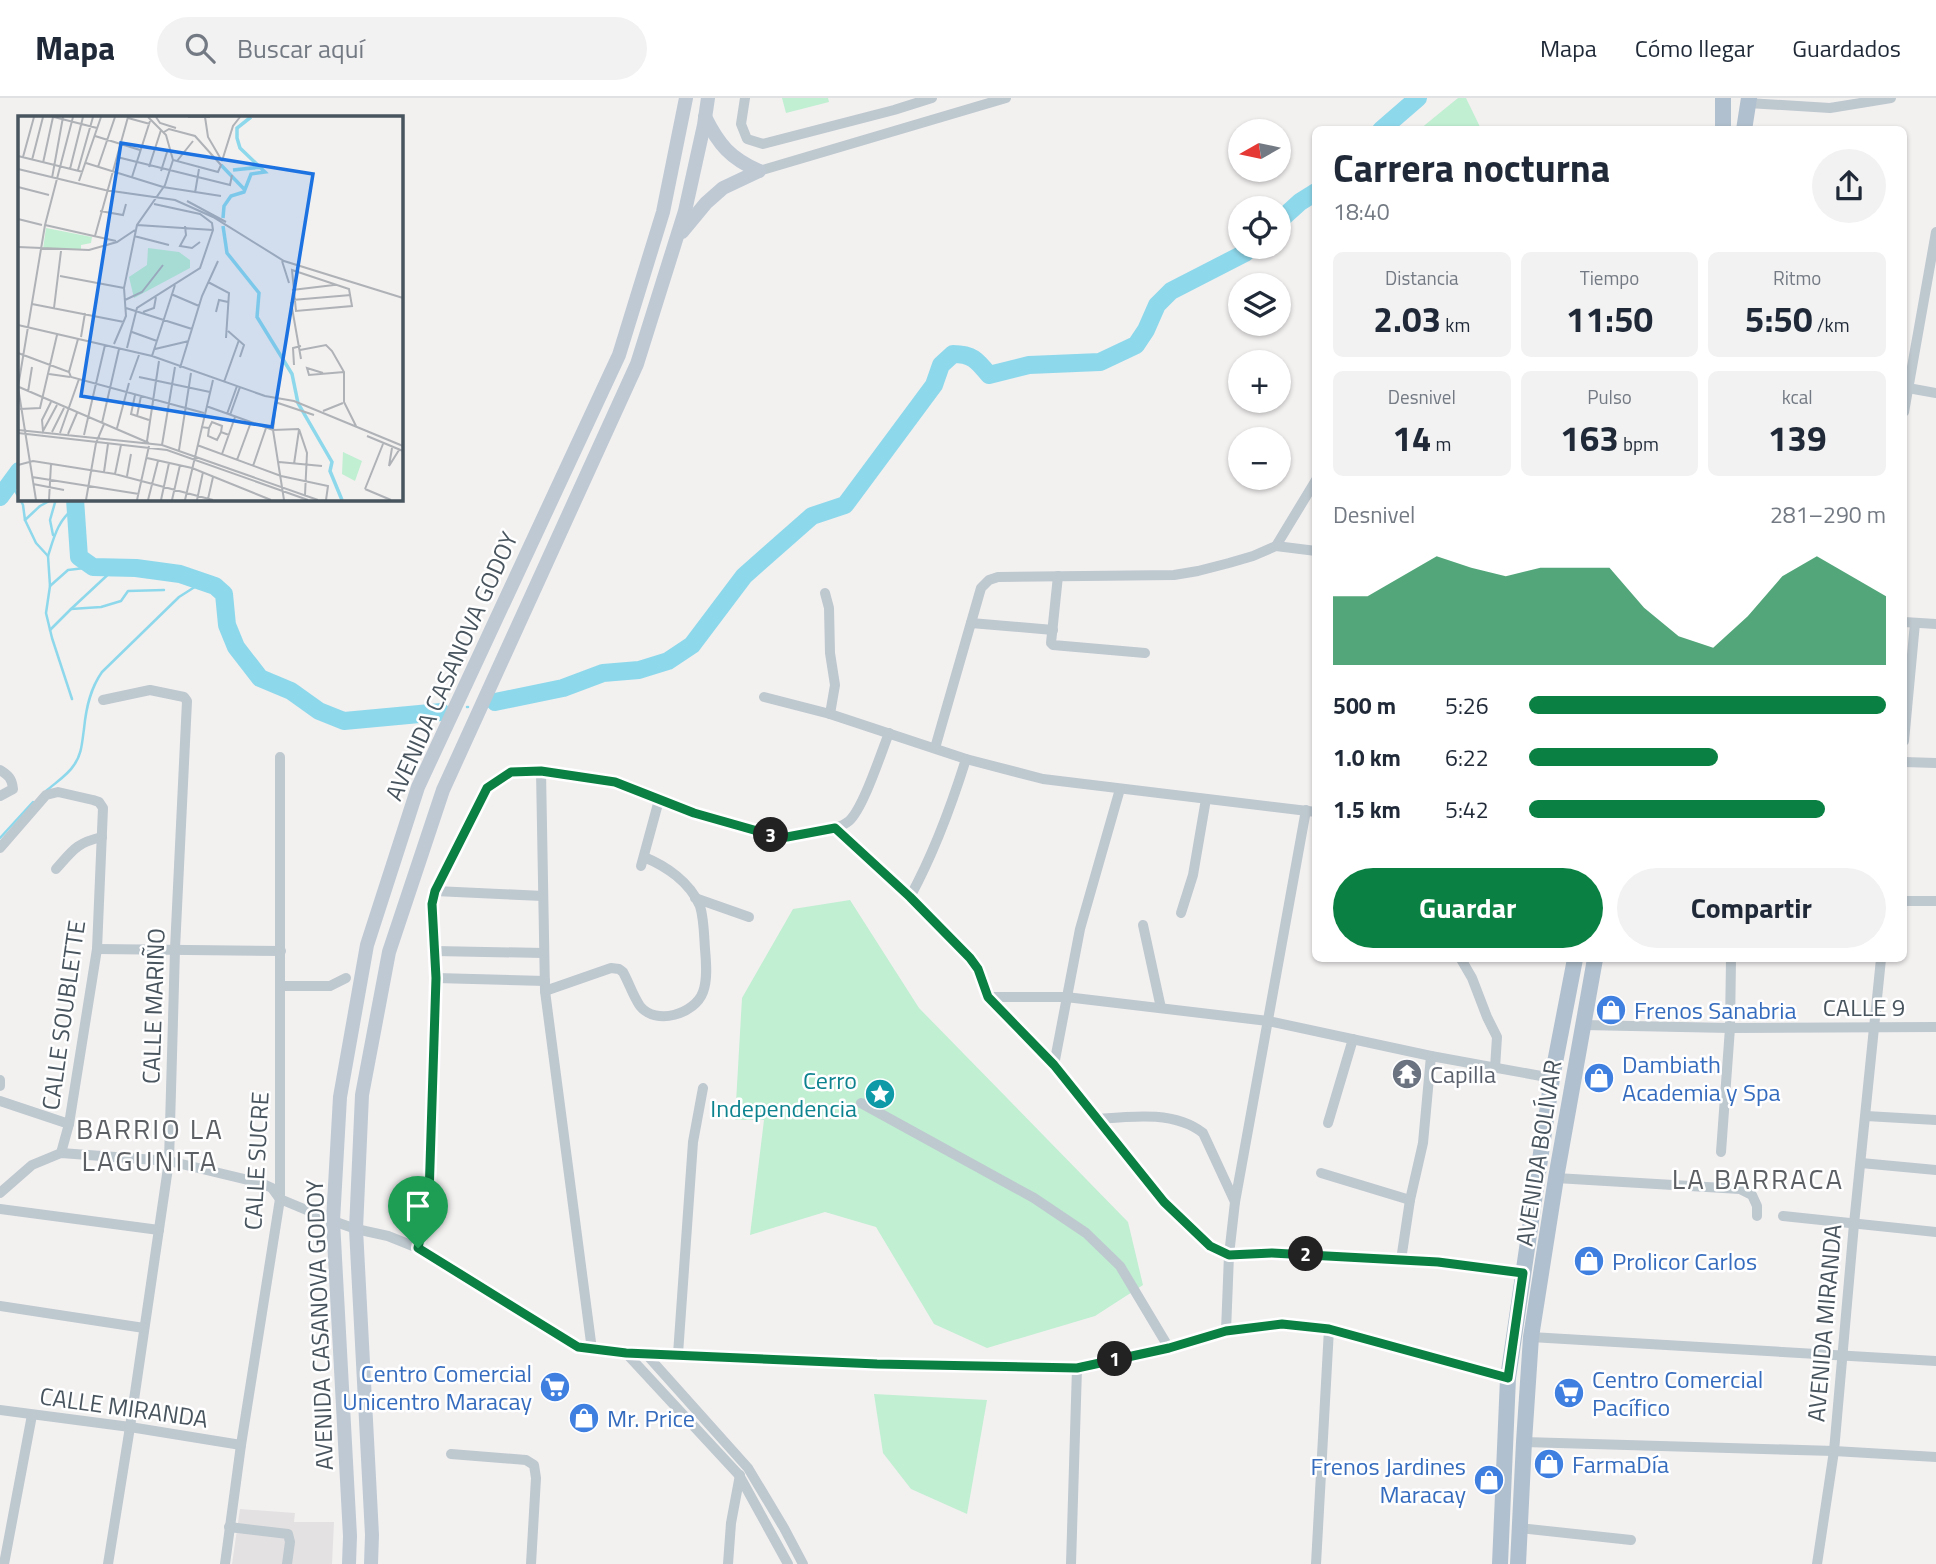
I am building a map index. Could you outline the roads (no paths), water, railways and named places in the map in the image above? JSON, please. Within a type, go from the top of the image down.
[{"type":"main road","points":[[1723,98],[1723,126]]},
{"type":"main road","points":[[1745,126],[1749,100]]},
{"type":"main road","name":"AVENIDA BOLÍVAR","points":[[1500,1564],[1508,1378],[1552,1078],[1574,962]]},
{"type":"main road","name":"AVENIDA BOLÍVAR","points":[[1518,1564],[1531,1337],[1594,962]]},
{"type":"street","name":"AVENIDA CASANOVA GODOY","points":[[349,1564],[350,1536],[334,1221],[340,1097],[367,945],[418,787],[619,355],[663,212],[686,98]]},
{"type":"street","name":"AVENIDA CASANOVA GODOY","points":[[371,1564],[372,1535],[356,1229],[362,1095],[389,952],[443,790],[637,363],[685,211],[708,98]]},
{"type":"street","points":[[745,98],[741,124],[747,139],[763,144],[932,98]]},
{"type":"street","points":[[891,98],[894,110]]},
{"type":"street","points":[[677,236],[723,188],[759,171],[972,103],[1006,98]]},
{"type":"street","points":[[1749,100],[1829,108],[1891,98]]},
{"type":"street","points":[[705,117],[715,136],[729,153],[759,171]]},
{"type":"street","points":[[1907,394],[1933,264],[1936,232]]},
{"type":"street","points":[[1908,388],[1936,393]]},
{"type":"street","points":[[1276,546],[1312,487]]},
{"type":"street","points":[[935,748],[981,588],[989,580],[999,577],[1174,575],[1253,556],[1276,546],[1312,550]]},
{"type":"street","points":[[1058,576],[1051,643],[1055,646],[1145,653]]},
{"type":"street","points":[[825,593],[829,608],[830,653],[835,685],[830,714]]},
{"type":"street","points":[[971,622],[1052,630]]},
{"type":"street","points":[[1907,622],[1936,624]]},
{"type":"street","points":[[1907,708],[1915,623]]},
{"type":"street","name":"CALLE MARIÑO","points":[[103,700],[150,690],[184,697],[187,701],[169,1161],[108,1564]]},
{"type":"street","points":[[764,697],[830,714],[967,760],[1042,779],[1311,811],[1268,1021],[1235,1202],[1229,1255],[1226,1331]]},
{"type":"street","points":[[418,1248],[429,1196],[436,978],[432,904],[435,891],[487,788],[511,772],[541,771],[615,782],[694,813],[787,837],[835,828],[846,824],[854,816],[889,733]]},
{"type":"street","name":"CALLE SUCRE","points":[[225,1564],[280,1199],[280,757]]},
{"type":"street","points":[[910,897],[925,871],[967,760]]},
{"type":"street","points":[[1907,762],[1936,763]]},
{"type":"street","points":[[0,770],[9,775],[13,782],[13,789],[0,796]]},
{"type":"street","points":[[541,771],[545,986],[592,1350]]},
{"type":"street","points":[[1054,1065],[1080,929],[1120,789]]},
{"type":"street","name":"CALLE SOUBLETTE","points":[[0,848],[46,795],[51,793],[58,792],[93,800],[99,802],[103,808],[96,949],[69,1124],[61,1153]]},
{"type":"street","points":[[1181,914],[1193,876],[1206,799]]},
{"type":"street","points":[[436,978],[545,986],[611,968],[623,972],[640,1006],[648,1013],[668,1016],[683,1012],[695,1004],[703,992],[705,973],[700,906],[677,876],[663,865],[643,861],[659,800]]},
{"type":"street","points":[[835,828],[910,897],[970,958],[978,969],[988,997],[1054,1065],[1164,1202],[1210,1246],[1229,1255],[1272,1253],[1438,1262],[1523,1273]]},
{"type":"street","points":[[55,869],[76,846],[84,841],[102,837]]},
{"type":"street","points":[[435,891],[543,896]]},
{"type":"street","points":[[695,898],[749,916]]},
{"type":"street","points":[[1907,901],[1936,901]]},
{"type":"street","points":[[1143,925],[1161,1008]]},
{"type":"street","points":[[96,949],[281,951]]},
{"type":"street","points":[[435,951],[544,953]]},
{"type":"street","points":[[1463,962],[1497,1037],[1495,1068]]},
{"type":"street","points":[[1721,1152],[1730,1028],[1731,962]]},
{"type":"street","name":"AVENIDA MIRANDA","points":[[1817,1564],[1834,1451],[1881,962]]},
{"type":"street","points":[[281,986],[330,986],[346,978]]},
{"type":"street","points":[[988,997],[1066,997],[1268,1021],[1431,1056],[1552,1078]]},
{"type":"street","name":"CALLE 9","points":[[1583,1025],[1730,1028],[1936,1027]]},
{"type":"street","points":[[1328,1123],[1353,1039]]},
{"type":"street","points":[[1401,1260],[1410,1200],[1423,1143],[1431,1056]]},
{"type":"street","points":[[0,1080],[0,1086]]},
{"type":"street","points":[[678,1354],[693,1142],[703,1088]]},
{"type":"street","points":[[0,1101],[69,1124]]},
{"type":"street","points":[[861,1102],[1034,1198],[1086,1233],[1121,1266],[1169,1348]]},
{"type":"street","points":[[1099,1119],[1136,1116],[1182,1121],[1193,1125],[1203,1133],[1235,1202]]},
{"type":"street","points":[[1866,1116],[1936,1119]]},
{"type":"street","points":[[0,1192],[32,1165],[61,1153],[169,1161],[261,1183],[272,1188],[280,1199],[356,1229],[388,1236],[418,1248],[578,1347],[592,1350],[877,1364],[1077,1368],[1169,1348],[1226,1331],[1282,1324],[1329,1329],[1508,1378]]},
{"type":"street","points":[[1861,1163],[1936,1170]]},
{"type":"street","points":[[1321,1173],[1410,1200]]},
{"type":"street","points":[[1556,1178],[1740,1189],[1752,1195],[1757,1216]]},
{"type":"street","points":[[0,1209],[159,1230]]},
{"type":"street","points":[[1783,1216],[1936,1232]]},
{"type":"street","points":[[0,1306],[145,1328]]},
{"type":"street","points":[[1316,1564],[1329,1329]]},
{"type":"street","points":[[1531,1337],[1936,1361]]},
{"type":"street","points":[[626,1353],[739,1475],[788,1564]]},
{"type":"street","points":[[646,1354],[748,1468],[803,1564]]},
{"type":"street","points":[[1070,1564],[1077,1368]]},
{"type":"street","name":"CALLE MIRANDA","points":[[0,1410],[241,1445]]},
{"type":"street","points":[[4,1564],[32,1415]]},
{"type":"street","points":[[1524,1442],[1834,1451],[1936,1457]]},
{"type":"street","points":[[451,1454],[526,1460],[534,1465],[536,1478],[531,1564]]},
{"type":"street","points":[[728,1564],[739,1475],[748,1468]]},
{"type":"street","points":[[229,1527],[288,1534],[290,1542],[287,1564]]},
{"type":"street","points":[[1519,1528],[1631,1540]]},
{"type":"waterway","points":[[1386,126],[1418,98]]},
{"type":"waterway","points":[[1291,210],[1312,194]]},
{"type":"waterway","points":[[495,702],[563,688],[603,673],[639,670],[668,661],[692,645],[744,576],[812,516],[845,505],[934,385],[941,365],[953,354],[974,359],[989,375],[1029,365],[1100,362],[1136,345],[1157,305],[1171,291],[1233,259]]},
{"type":"waterway","points":[[0,497],[18,472]]},
{"type":"waterway","points":[[11,483],[18,496]]},
{"type":"waterway","points":[[20,500],[25,520],[36,543],[48,556],[50,586],[46,613],[72,699]]},
{"type":"waterway","points":[[25,520],[51,500]]},
{"type":"waterway","points":[[53,535],[50,520],[56,500]]},
{"type":"waterway","points":[[75,500],[79,557],[93,567],[136,568],[180,574],[215,586],[224,594],[227,625],[236,647],[260,678],[291,691],[319,711],[344,721],[441,712]]},
{"type":"waterway","points":[[48,556],[61,523],[76,507]]},
{"type":"waterway","points":[[50,586],[68,570],[93,567]]},
{"type":"waterway","points":[[71,609],[115,568]]},
{"type":"waterway","points":[[46,791],[68,772],[79,757],[89,699],[102,672],[179,597],[201,583]]},
{"type":"waterway","points":[[50,630],[71,609],[101,607],[121,601],[128,591],[164,590]]},
{"type":"waterway","points":[[0,838],[33,802]]},
{"type":"place","name":"Frenos Sanabria","points":[[1611,1010]]},
{"type":"place","name":"Capilla","points":[[1407,1074]]},
{"type":"place","name":"Dambiath Academia y Spa","points":[[1599,1078]]},
{"type":"place","name":"Cerro Independencia","points":[[880,1094]]},
{"type":"place","name":"Prolicor Carlos","points":[[1589,1261]]},
{"type":"place","name":"Centro Comercial Unicentro Maracay","points":[[555,1387]]},
{"type":"place","name":"Centro Comercial Pacífico","points":[[1569,1393]]},
{"type":"place","name":"Mr. Price","points":[[584,1418]]},
{"type":"place","name":"FarmaDía","points":[[1549,1464]]},
{"type":"place","name":"Frenos Jardines Maracay","points":[[1489,1480]]},
{"type":"district","name":"BARRIO LA LAGUNITA","points":[[150,1144]]},
{"type":"district","name":"LA BARRACA","points":[[1758,1178]]}]
